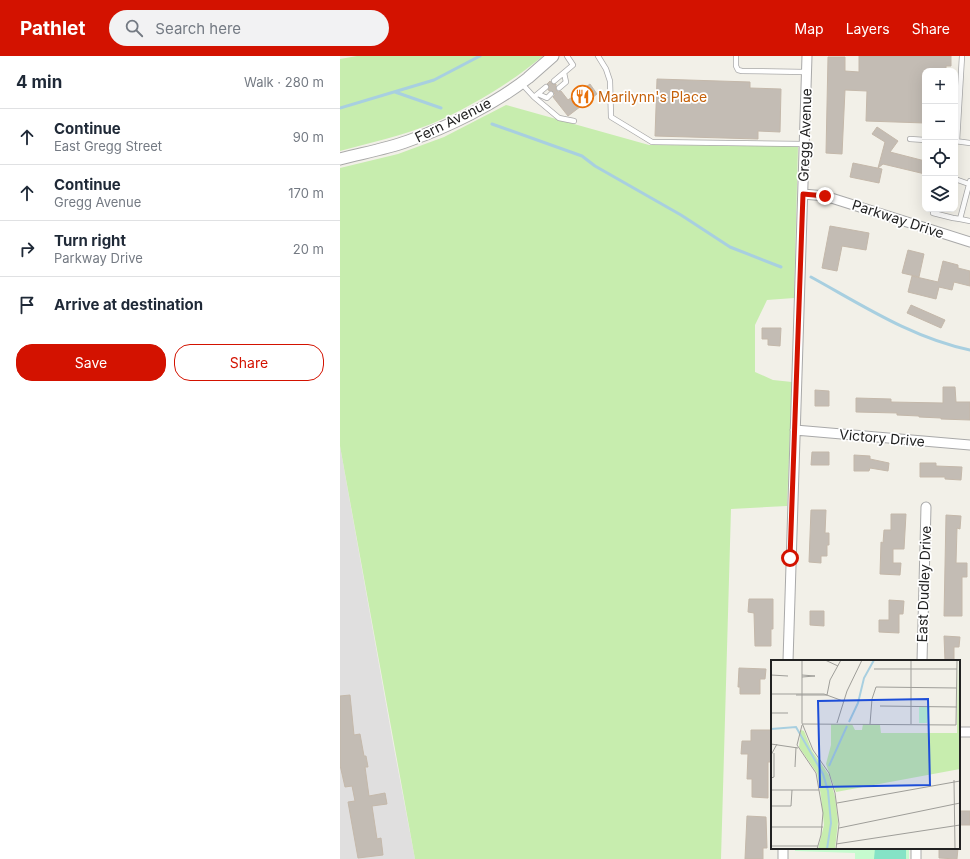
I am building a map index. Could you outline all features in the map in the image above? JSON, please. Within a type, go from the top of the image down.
[{"type":"street","name":"Fern Avenue","points":[[340,159],[408,141],[442,128],[477,110],[521,83],[553,56]]},
{"type":"street","name":"Gregg Avenue","points":[[788,660],[807,56]]},
{"type":"street","name":"Parkway Drive","points":[[803,194],[825,196],[969,240]]},
{"type":"street","name":"Victory Drive","points":[[795,430],[970,445]]},
{"type":"street","name":"East Dudley Drive","points":[[922,660],[926,507]]},
{"type":"lane","points":[[554,81],[573,65],[567,56]]},
{"type":"lane","points":[[598,56],[606,69],[610,81],[611,117],[652,142],[804,144]]},
{"type":"lane","points":[[736,56],[736,66],[738,70],[742,71],[806,72]]},
{"type":"lane","points":[[956,140],[962,56]]},
{"type":"lane","points":[[559,88],[566,82],[564,73]]},
{"type":"lane","points":[[521,83],[559,118],[574,121]]},
{"type":"lane","points":[[536,96],[546,87]]},
{"type":"lane","points":[[536,96],[547,98],[551,94]]},
{"type":"lane","points":[[910,139],[922,140]]},
{"type":"lane","points":[[958,141],[970,143]]},
{"type":"lane","points":[[958,180],[970,182],[960,218]]},
{"type":"lane","points":[[933,212],[953,218],[960,218],[970,222]]},
{"type":"shaded area","points":[[340,446],[393,743],[415,859],[340,859]]},
{"type":"green space","points":[[357,56],[543,56],[503,85],[446,117],[408,132],[340,151],[340,59]]},
{"type":"green space","points":[[506,105],[649,145],[798,146],[794,298],[767,300],[755,325],[755,372],[773,380],[792,382],[787,506],[731,509],[721,859],[415,859],[340,446],[340,168],[398,154],[444,137]]},
{"type":"green space","points":[[795,849],[909,849],[909,859],[855,859],[855,853],[795,851]]},
{"type":"green space","points":[[875,849],[906,849],[906,859],[874,859]]},
{"type":"building","points":[[859,56],[951,56],[951,66],[946,66],[946,68],[922,68],[922,123],[866,121],[867,91],[845,90],[842,154],[826,153],[828,57],[845,57],[845,71],[859,72]]},
{"type":"building","points":[[657,79],[750,82],[750,88],[781,89],[780,132],[758,131],[758,139],[655,136]]},
{"type":"building","name":"Marilynn's Place","points":[[550,81],[552,84],[556,84],[556,90],[558,92],[561,91],[568,100],[590,84],[597,94],[568,116],[553,97],[555,95],[554,92],[548,90],[550,87],[547,84]]},
{"type":"building","points":[[877,127],[898,141],[890,152],[922,160],[922,173],[883,164],[878,168],[885,142],[872,134]]},
{"type":"building","points":[[853,163],[882,169],[879,183],[850,177]]},
{"type":"building","points":[[830,226],[869,233],[866,250],[842,246],[837,271],[822,268]]},
{"type":"building","points":[[908,250],[924,254],[919,277],[902,273]]},
{"type":"building","points":[[943,261],[958,265],[958,268],[970,271],[970,286],[954,282],[952,290],[939,287],[936,299],[908,292],[912,276],[938,282]]},
{"type":"building","points":[[911,305],[945,320],[941,328],[907,313]]},
{"type":"building","points":[[762,328],[781,328],[780,346],[768,345],[768,339],[762,339]]},
{"type":"building","points":[[943,387],[955,387],[956,402],[970,402],[970,420],[897,415],[897,413],[856,412],[856,398],[891,399],[891,402],[943,403]]},
{"type":"building","points":[[815,390],[829,391],[829,406],[815,406]]},
{"type":"building","points":[[812,452],[829,452],[829,465],[811,465]]},
{"type":"building","points":[[854,455],[870,456],[870,459],[889,463],[888,471],[870,468],[869,471],[854,471]]},
{"type":"building","points":[[920,463],[936,463],[936,466],[962,467],[961,480],[945,479],[945,477],[920,477]]},
{"type":"building","points":[[811,510],[826,510],[825,533],[829,533],[829,545],[827,545],[827,556],[821,556],[821,563],[809,562]]},
{"type":"building","points":[[891,514],[906,514],[904,549],[893,549],[893,563],[901,563],[900,575],[880,574],[881,542],[883,543],[884,530],[891,530]]},
{"type":"building","points":[[946,515],[961,516],[960,529],[957,528],[956,563],[967,563],[967,577],[962,577],[962,616],[944,616]]},
{"type":"building","points":[[749,599],[773,599],[773,629],[771,629],[771,646],[755,646],[754,613],[748,612]]},
{"type":"building","points":[[889,600],[904,601],[903,614],[899,614],[899,633],[879,632],[879,620],[889,620]]},
{"type":"building","points":[[810,611],[824,611],[824,626],[810,625]]},
{"type":"building","points":[[944,636],[960,637],[959,647],[954,647],[954,660],[945,660]]},
{"type":"building","points":[[739,668],[766,669],[765,679],[760,679],[760,694],[740,694],[740,687],[738,687]]},
{"type":"building","points":[[350,695],[354,735],[360,734],[364,756],[366,756],[368,767],[365,767],[369,796],[385,793],[387,804],[372,806],[377,839],[381,838],[383,855],[358,858],[348,802],[355,801],[352,786],[345,787],[340,765],[340,696]]},
{"type":"building","points":[[751,730],[771,730],[771,762],[768,762],[768,798],[752,797],[752,779],[747,779],[748,754],[741,754],[742,741],[751,741]]},
{"type":"building","points":[[960,811],[970,811],[970,825],[960,825]]},
{"type":"building","points":[[747,816],[766,817],[767,848],[763,848],[763,859],[745,859]]},
{"type":"building","points":[[939,849],[958,849],[957,859],[939,858]]},
{"type":"waterway","points":[[340,108],[434,80],[480,56]]},
{"type":"waterway","points":[[395,92],[441,108]]},
{"type":"waterway","points":[[492,124],[582,156],[595,166],[681,215],[730,247],[781,267]]},
{"type":"waterway","points":[[811,277],[888,320],[949,345],[970,350]]},
{"type":"place","name":"Marilynn's Place","points":[[583,97]]},
{"type":"route","points":[[790,558],[803,194],[825,196]]}]
